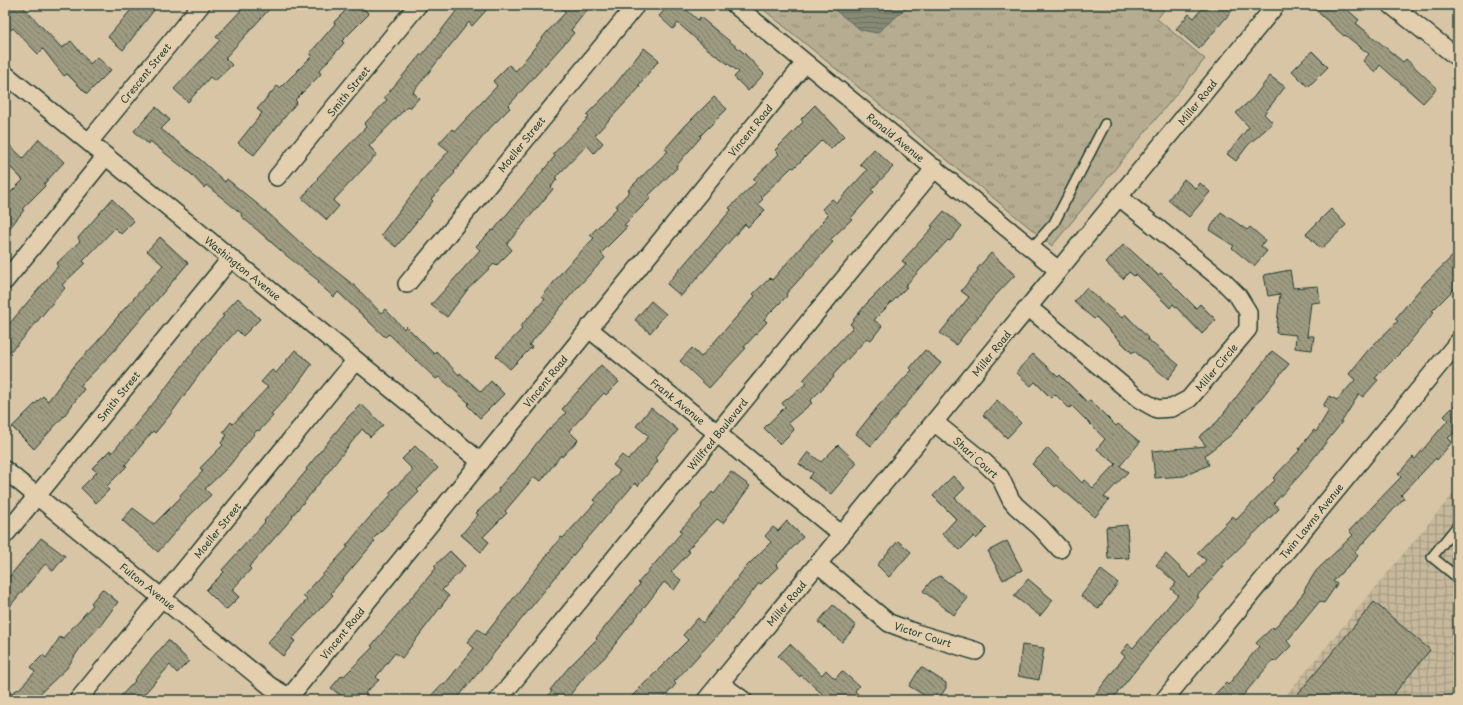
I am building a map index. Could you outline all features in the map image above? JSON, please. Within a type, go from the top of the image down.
[{"type":"street","name":"Crescent Street","points":[[88,142],[201,5]]},
{"type":"street","name":"Smith Street","points":[[277,177],[418,5]]},
{"type":"street","name":"Moeller Street","points":[[406,284],[636,5]]},
{"type":"street","name":"Ronald Avenue","points":[[735,5],[1058,270]]},
{"type":"street","name":"Miller Road","points":[[706,700],[1275,5]]},
{"type":"street","points":[[1391,5],[1458,58]]},
{"type":"street","name":"Vincent Road","points":[[290,699],[588,328],[805,63]]},
{"type":"street","name":"Washington Avenue","points":[[5,74],[481,462]]},
{"type":"street","points":[[5,281],[106,156]]},
{"type":"street","name":"Willfred Boulevard","points":[[498,700],[935,168]]},
{"type":"street","name":"Miller Circle","points":[[1028,307],[1139,399],[1157,409],[1172,408],[1189,399],[1248,329],[1248,312],[1238,296],[1222,280],[1119,197]]},
{"type":"street","name":"Smith Street","points":[[5,535],[231,258]]},
{"type":"street","name":"Frank Avenue","points":[[588,328],[842,535]]},
{"type":"street","name":"Twin Lawns Avenue","points":[[1164,700],[1458,342]]},
{"type":"street","name":"Moeller Street","points":[[78,700],[356,360]]},
{"type":"street","name":"Shari Court","points":[[934,422],[984,462],[1000,477],[1011,500],[1040,527],[1060,549]]},
{"type":"street","name":"Fulton Avenue","points":[[5,470],[270,686],[290,699]]},
{"type":"street","name":"Victor Court","points":[[818,564],[889,623],[916,633],[976,651]]},
{"type":"street","points":[[720,683],[743,700]]},
{"type":"lane","points":[[1032,248],[1054,223],[1105,124]]},
{"type":"lane","points":[[1458,525],[1432,557],[1458,578]]},
{"type":"shaded area","points":[[828,5],[910,5],[877,33],[861,30]]},
{"type":"shaded area","points":[[1458,488],[1458,700],[1282,700]]},
{"type":"green space","points":[[758,5],[1157,5],[1164,10],[1157,19],[1205,59],[1052,246]]},
{"type":"building","points":[[5,5],[21,5],[62,48],[71,41],[90,64],[97,57],[111,70],[87,94],[67,74],[64,76],[43,49],[38,54],[13,28],[11,30],[5,23]]},
{"type":"building","points":[[135,5],[158,5],[123,50],[108,37]]},
{"type":"building","points":[[246,5],[273,5],[225,58],[232,65],[215,81],[210,77],[188,102],[174,89],[220,40],[216,37]]},
{"type":"building","points":[[351,5],[360,5],[369,14],[342,41],[344,43],[319,71],[321,74],[295,100],[297,102],[254,155],[238,143],[262,113],[257,109],[277,86],[280,88],[312,56],[310,53],[335,24],[334,22]]},
{"type":"building","points":[[461,5],[491,5],[472,26],[469,22],[413,92],[419,98],[410,108],[408,106],[369,146],[377,154],[333,201],[339,206],[327,220],[302,198],[318,179],[317,178],[366,127],[364,124],[387,100],[384,98],[421,54],[422,55]]},
{"type":"building","points":[[557,5],[591,5],[571,30],[574,33],[508,106],[510,108],[490,128],[454,172],[455,173],[431,199],[433,201],[396,247],[381,235],[425,177],[449,151],[439,143],[452,129],[455,131],[497,86],[493,81],[509,65],[516,71],[547,32],[566,12]]},
{"type":"building","points":[[669,5],[681,5],[698,20],[700,17],[744,53],[764,74],[748,91],[734,77],[739,72],[705,47],[678,23],[673,29],[659,16]]},
{"type":"building","points":[[1205,5],[1237,5],[1199,49],[1176,29],[1189,14],[1194,18]]},
{"type":"building","points":[[1310,5],[1342,5],[1359,20],[1356,23],[1403,62],[1406,59],[1437,88],[1423,103],[1380,65],[1375,72],[1363,61],[1369,54],[1345,35],[1344,36]]},
{"type":"building","points":[[644,48],[659,60],[638,86],[640,87],[595,135],[603,143],[594,153],[587,145],[555,178],[557,179],[551,187],[553,189],[507,244],[512,250],[496,266],[494,264],[468,289],[447,317],[431,305],[480,250],[476,246],[492,230],[493,231],[555,156],[553,154],[589,117],[586,115],[610,91]]},
{"type":"building","points":[[1312,51],[1328,67],[1308,87],[1292,71]]},
{"type":"building","points":[[1270,76],[1285,87],[1264,114],[1273,123],[1248,145],[1236,161],[1227,154],[1249,127],[1236,113],[1253,98]]},
{"type":"building","points":[[714,97],[727,109],[700,136],[701,137],[676,166],[677,168],[649,195],[651,198],[624,225],[627,227],[601,253],[605,258],[576,289],[529,345],[532,347],[510,369],[496,356],[522,329],[520,327],[545,299],[542,297],[565,268],[594,238],[590,235],[618,207],[616,206],[630,191],[628,190],[668,151],[665,149],[685,126]]},
{"type":"building","points":[[815,105],[844,136],[831,149],[822,140],[794,168],[792,167],[761,197],[763,199],[758,204],[765,210],[748,227],[745,224],[681,296],[667,284],[731,210],[729,208],[756,182],[753,179],[779,154],[775,150],[803,122],[801,119]]},
{"type":"building","points":[[156,107],[170,120],[161,129],[202,161],[225,182],[227,179],[267,212],[304,246],[356,287],[381,313],[385,309],[404,329],[406,326],[434,354],[436,351],[459,375],[460,373],[481,392],[491,381],[504,394],[480,418],[467,405],[469,403],[439,377],[436,379],[389,334],[385,337],[338,292],[334,297],[318,283],[319,281],[287,256],[241,216],[242,214],[206,185],[204,188],[191,174],[150,141],[148,144],[134,131]]},
{"type":"building","points":[[39,139],[64,162],[44,184],[45,186],[22,209],[24,210],[5,234],[5,198],[23,180],[5,162],[5,141],[23,158]]},
{"type":"building","points":[[874,149],[893,167],[871,190],[874,192],[851,218],[852,219],[830,240],[833,242],[786,294],[787,296],[764,319],[767,322],[744,347],[746,348],[709,388],[680,361],[692,348],[701,357],[755,296],[753,294],[770,278],[772,280],[828,215],[822,209],[832,199],[837,203],[867,170],[860,164]]},
{"type":"building","points":[[1184,179],[1196,189],[1200,183],[1210,192],[1189,217],[1168,200]]},
{"type":"building","points":[[112,199],[134,221],[121,234],[115,228],[83,261],[85,263],[62,285],[65,288],[20,342],[5,356],[5,329],[58,266],[56,264],[80,241],[78,238]]},
{"type":"building","points":[[1331,209],[1346,225],[1321,249],[1306,234]]},
{"type":"building","points":[[944,211],[962,226],[950,241],[948,240],[905,286],[907,287],[874,320],[882,326],[871,340],[867,338],[833,375],[834,377],[810,401],[812,403],[788,423],[794,430],[780,444],[764,428],[785,407],[782,403],[807,383],[803,380],[853,327],[850,324],[867,303],[906,264],[902,261],[933,227],[931,226]]},
{"type":"building","points":[[1221,212],[1247,230],[1250,227],[1265,240],[1261,246],[1267,251],[1254,266],[1232,248],[1234,246],[1209,230]]},
{"type":"building","points":[[160,237],[188,263],[114,351],[80,386],[84,389],[64,416],[34,449],[12,427],[43,396],[48,401],[75,365],[97,342],[163,265],[147,251]]},
{"type":"building","points":[[1124,244],[1158,275],[1161,273],[1196,308],[1200,304],[1216,320],[1202,334],[1173,304],[1170,308],[1136,274],[1134,276],[1129,272],[1123,279],[1106,263]]},
{"type":"building","points":[[1458,251],[1458,285],[1432,311],[1434,312],[1403,350],[1375,378],[1378,380],[1363,397],[1359,394],[1339,426],[1301,474],[1274,503],[1279,509],[1222,565],[1224,566],[1197,596],[1199,597],[1157,643],[1112,700],[1091,700],[1125,656],[1121,653],[1128,644],[1133,648],[1178,595],[1171,589],[1176,583],[1156,565],[1166,554],[1191,578],[1206,560],[1197,553],[1233,516],[1236,520],[1275,480],[1273,478],[1300,450],[1299,449],[1314,430],[1316,432],[1329,410],[1323,406],[1329,396],[1337,400],[1355,380],[1349,374],[1369,349],[1398,321],[1395,319],[1425,283]]},
{"type":"building","points":[[991,253],[1015,275],[992,299],[956,345],[940,333],[969,297],[961,291]]},
{"type":"building","points":[[1290,270],[1293,288],[1318,286],[1320,302],[1311,303],[1307,336],[1314,336],[1312,350],[1295,348],[1296,335],[1276,333],[1280,294],[1268,296],[1264,275]]},
{"type":"building","points":[[1086,288],[1122,318],[1125,314],[1148,338],[1147,339],[1179,365],[1168,379],[1134,351],[1132,353],[1096,317],[1094,319],[1074,302]]},
{"type":"building","points":[[238,298],[260,319],[243,336],[237,330],[209,361],[170,415],[155,433],[153,431],[125,465],[127,466],[106,487],[109,490],[96,503],[81,488],[97,472],[92,468],[110,450],[112,453],[161,394],[202,340],[224,316],[222,315]]},
{"type":"building","points":[[651,301],[666,314],[650,333],[635,320]]},
{"type":"building","points":[[295,350],[312,364],[294,389],[271,414],[273,416],[259,431],[257,430],[229,466],[205,489],[211,495],[188,517],[158,552],[122,520],[133,508],[154,524],[181,497],[180,495],[203,471],[200,468],[223,445],[221,443],[227,435],[223,432],[231,422],[233,424],[268,387],[261,382],[272,370],[276,373]]},
{"type":"building","points":[[925,350],[941,363],[871,446],[856,434],[879,405],[912,370],[910,368]]},
{"type":"building","points":[[1272,351],[1289,364],[1231,435],[1205,455],[1209,465],[1184,476],[1155,478],[1152,451],[1206,446],[1199,437],[1217,422]]},
{"type":"building","points":[[1033,354],[1058,377],[1060,375],[1087,402],[1090,400],[1116,426],[1118,424],[1140,442],[1120,466],[1128,472],[1104,497],[1109,500],[1095,517],[1057,485],[1055,487],[1032,464],[1048,448],[1082,483],[1084,480],[1093,488],[1116,464],[1097,449],[1105,439],[1072,406],[1069,408],[1055,394],[1051,398],[1035,382],[1031,386],[1016,372]]},
{"type":"building","points":[[601,365],[619,382],[606,395],[604,393],[569,431],[578,440],[562,457],[561,455],[541,481],[534,477],[505,511],[507,513],[483,537],[489,542],[481,552],[461,535],[478,515],[476,513],[499,491],[498,489],[512,473],[513,474],[543,435],[566,413],[562,409]]},
{"type":"building","points":[[997,400],[1021,423],[1007,438],[983,415]]},
{"type":"building","points":[[1458,402],[1458,430],[1448,438],[1452,442],[1437,460],[1436,458],[1401,495],[1404,498],[1355,552],[1358,556],[1333,581],[1337,584],[1324,603],[1320,601],[1287,641],[1291,646],[1275,662],[1273,660],[1239,700],[1209,700],[1226,683],[1228,685],[1259,646],[1256,643],[1273,627],[1274,629],[1305,591],[1304,590],[1316,571],[1353,535],[1349,531],[1401,477],[1398,474],[1413,457],[1415,459],[1448,420],[1444,416]]},
{"type":"building","points":[[361,404],[383,425],[370,437],[362,429],[292,516],[293,517],[249,567],[251,569],[232,590],[239,597],[226,610],[206,590],[224,572],[222,570],[265,522],[264,521],[307,470],[306,469],[348,417]]},
{"type":"building","points":[[651,408],[678,430],[655,458],[658,461],[638,486],[635,483],[575,553],[456,700],[427,700],[442,684],[444,685],[474,648],[467,642],[478,629],[485,635],[561,537],[563,538],[596,502],[594,500],[620,471],[613,465],[622,455],[628,460],[649,436],[636,426]]},
{"type":"building","points":[[838,445],[857,463],[831,494],[809,478],[813,473],[799,464],[808,452],[821,462]]},
{"type":"building","points":[[415,446],[438,468],[417,490],[419,492],[373,539],[375,541],[331,593],[333,595],[292,639],[295,641],[283,656],[267,643],[307,600],[303,596],[348,547],[346,546],[369,518],[391,495],[389,493],[413,470],[402,459]]},
{"type":"building","points":[[731,472],[750,486],[723,523],[717,519],[687,550],[690,552],[671,572],[681,580],[674,590],[664,582],[605,657],[585,676],[566,700],[544,700],[552,691],[550,690],[569,667],[597,639],[596,638],[640,584],[638,583],[682,532],[680,530],[702,507],[701,505],[712,492],[714,494]]},
{"type":"building","points":[[953,476],[965,488],[955,498],[987,528],[976,539],[974,536],[960,550],[942,534],[956,519],[933,496]]},
{"type":"building","points":[[787,521],[803,537],[776,565],[778,567],[761,584],[759,583],[726,626],[674,682],[676,684],[662,700],[628,700],[688,640],[683,635],[698,618],[703,623],[745,568],[771,542],[765,536],[773,527],[778,531]]},
{"type":"building","points":[[1127,525],[1129,558],[1108,559],[1106,527]]},
{"type":"building","points":[[41,538],[65,556],[53,571],[45,564],[5,612],[5,582]]},
{"type":"building","points":[[898,541],[911,552],[889,577],[877,565]]},
{"type":"building","points":[[1007,541],[1022,570],[1003,580],[988,551]]},
{"type":"building","points":[[450,551],[465,566],[442,590],[449,596],[402,658],[395,653],[376,677],[379,680],[365,693],[373,700],[346,700],[331,688],[342,675],[344,676],[373,647],[371,646],[436,568],[434,566]]},
{"type":"building","points":[[1101,570],[1118,583],[1098,609],[1081,596]]},
{"type":"building","points":[[940,576],[968,598],[954,615],[923,591],[931,581]]},
{"type":"building","points":[[1028,579],[1053,600],[1040,616],[1014,596]]},
{"type":"building","points":[[102,589],[118,602],[100,626],[82,645],[67,668],[33,700],[5,700],[5,697],[20,688],[35,672],[31,667],[43,655],[46,658],[60,637],[62,639],[93,605],[91,603]]},
{"type":"building","points":[[1374,602],[1430,650],[1389,700],[1293,700]]},
{"type":"building","points":[[833,605],[856,626],[842,642],[818,622]]},
{"type":"building","points":[[168,640],[189,661],[177,673],[170,665],[139,700],[117,700],[135,681],[134,680]]},
{"type":"building","points":[[790,644],[822,675],[826,670],[835,679],[842,671],[859,686],[855,691],[864,700],[829,700],[801,675],[800,677],[778,656]]},
{"type":"building","points":[[1022,645],[1044,648],[1039,680],[1018,676]]},
{"type":"building","points":[[921,667],[946,683],[946,688],[938,700],[932,700],[909,686]]},
{"type":"railway","points":[[1452,700],[1458,696]]}]
